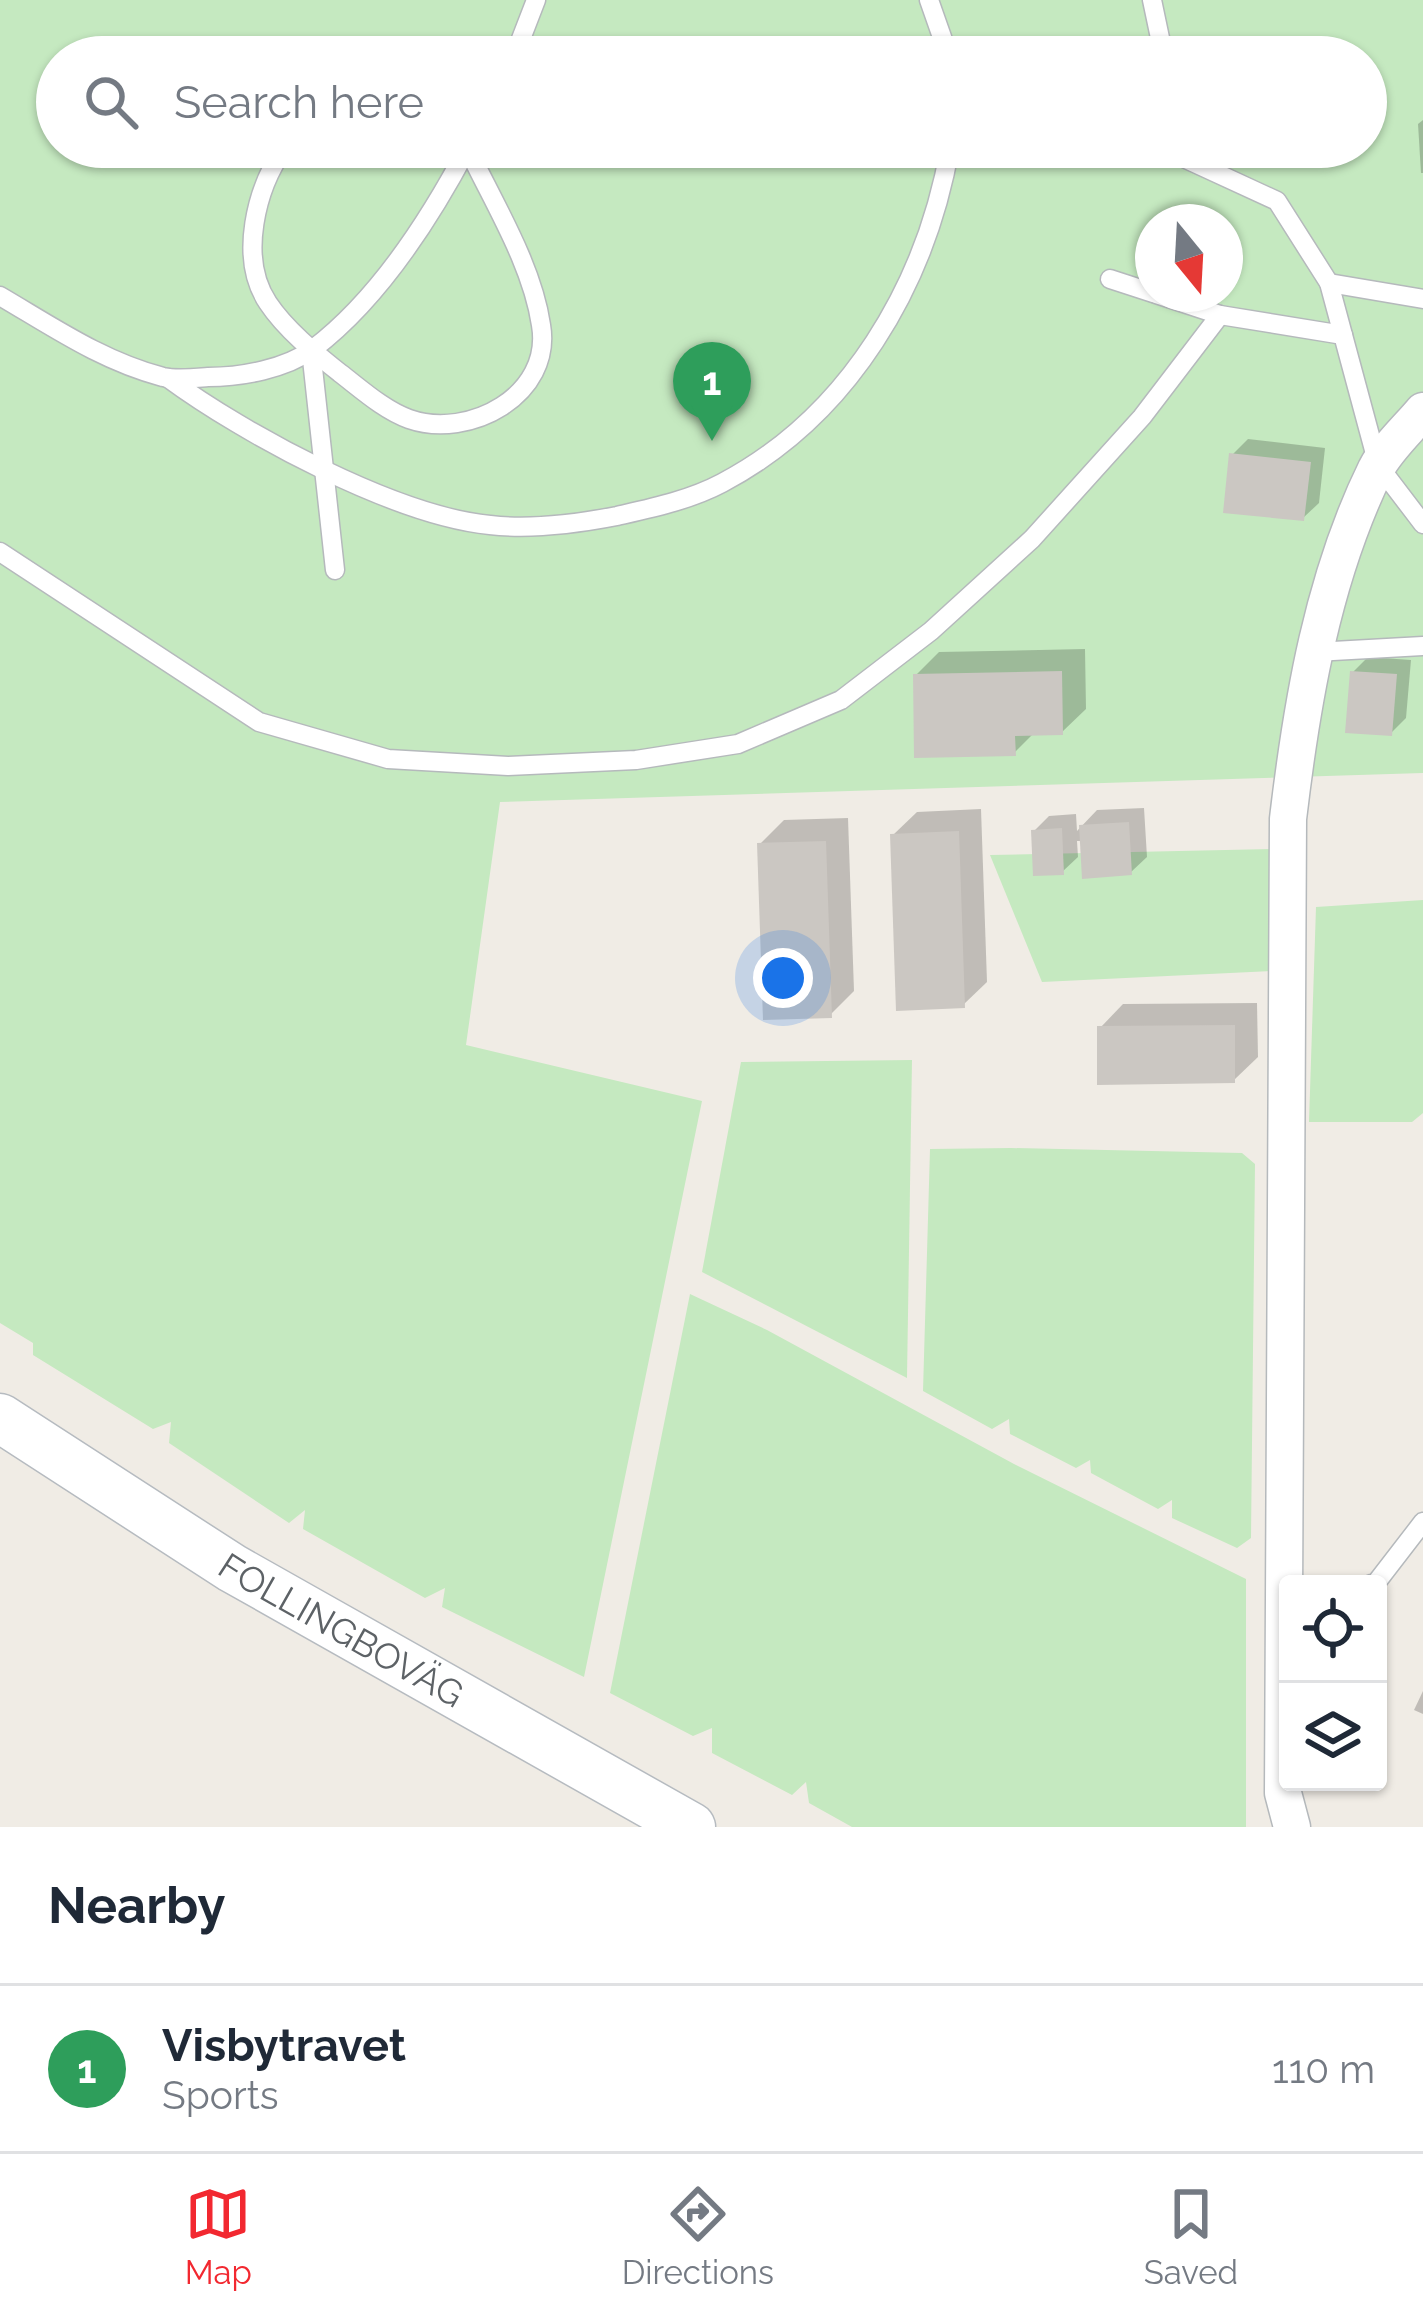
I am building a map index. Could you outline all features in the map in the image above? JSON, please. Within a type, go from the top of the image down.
[{"type":"main road","name":"FOLLINGBOVÄG","points":[[0,1418],[232,1568],[691,1827]]},
{"type":"street","points":[[1286,1575],[1288,819],[1303,696],[1339,568],[1378,465],[1423,411]]},
{"type":"street","points":[[1285,1683],[1283,1793],[1292,1827]]},
{"type":"lane","points":[[522,36],[536,0]]},
{"type":"lane","points":[[929,0],[942,36]]},
{"type":"lane","points":[[1152,0],[1160,36]]},
{"type":"lane","points":[[275,168],[255,213],[253,264],[266,302],[311,350],[369,396],[410,419],[448,424],[488,415],[520,394],[540,360],[542,327],[523,269],[477,168]]},
{"type":"lane","points":[[168,378],[221,377],[273,368],[311,350],[394,264],[419,232],[456,168]]},
{"type":"lane","points":[[0,296],[100,356],[168,378],[223,418],[413,507],[489,525],[575,524],[660,506],[721,483],[788,438],[839,388],[888,324],[919,265],[946,168]]},
{"type":"lane","points":[[1205,168],[1276,201],[1329,283],[1378,465],[1423,524]]},
{"type":"lane","points":[[1110,279],[1135,287]]},
{"type":"lane","points":[[1329,283],[1423,299]]},
{"type":"lane","points":[[1211,312],[1343,335]]},
{"type":"lane","points":[[0,552],[259,722],[388,758],[508,766],[636,760],[738,744],[841,700],[931,631],[1032,539],[1142,417],[1220,315]]},
{"type":"lane","points":[[311,350],[335,570]]},
{"type":"lane","points":[[1315,652],[1423,646]]},
{"type":"lane","points":[[1382,1575],[1423,1522]]},
{"type":"green space","points":[[0,0],[1423,0],[1423,773],[500,802],[466,1045],[702,1101],[584,1677],[442,1607],[445,1588],[425,1598],[303,1529],[305,1510],[289,1523],[169,1443],[171,1422],[153,1429],[33,1355],[33,1343],[0,1323]]},
{"type":"green space","points":[[1273,849],[1272,971],[1042,982],[990,855]]},
{"type":"green space","points":[[1423,900],[1423,1113],[1412,1122],[1309,1122],[1316,907]]},
{"type":"green space","points":[[912,1060],[907,1378],[702,1272],[741,1062]]},
{"type":"green space","points":[[930,1149],[1242,1153],[1255,1164],[1251,1538],[1237,1548],[1172,1518],[1172,1500],[1158,1509],[1091,1473],[1090,1460],[1076,1468],[1010,1434],[1009,1419],[992,1429],[923,1391]]},
{"type":"green space","points":[[690,1294],[1246,1579],[1246,1827],[852,1827],[809,1803],[806,1782],[792,1795],[712,1753],[712,1728],[693,1736],[610,1693]]},
{"type":"building","points":[[1229,453],[1311,462],[1304,521],[1223,513]]},
{"type":"building","points":[[1062,671],[1063,735],[1015,736],[1016,756],[914,758],[913,674]]},
{"type":"building","points":[[1350,671],[1397,674],[1392,736],[1345,733]]},
{"type":"building","points":[[1129,822],[1132,875],[1082,879],[1079,825]]},
{"type":"building","points":[[1062,828],[1064,875],[1033,876],[1031,830]]},
{"type":"building","points":[[959,831],[965,1008],[896,1011],[890,834]]},
{"type":"building","points":[[826,841],[832,1018],[763,1020],[757,843]]},
{"type":"building","points":[[1235,1025],[1235,1083],[1097,1085],[1097,1026]]},
{"type":"place","name":"Visbytravet","points":[[712,441]]}]
